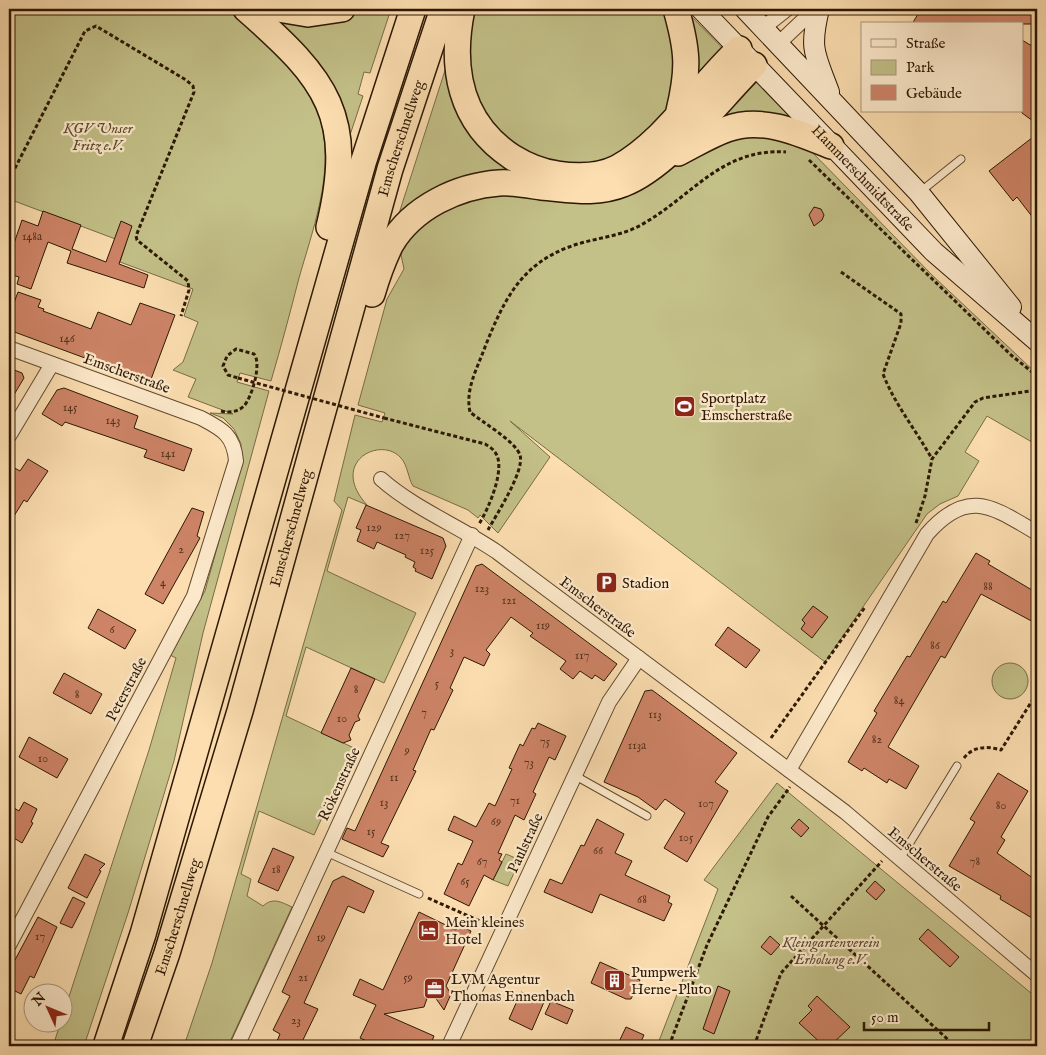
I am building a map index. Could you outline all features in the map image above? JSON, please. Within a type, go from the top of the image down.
[{"type":"highway","points":[[246,9],[290,47],[310,70],[323,89],[335,123],[340,163],[336,198],[326,238],[330,279]]},
{"type":"highway","points":[[278,9],[308,14],[342,9]]},
{"type":"highway","name":"Emscherschnellweg","points":[[106,1046],[143,934],[363,163],[413,9]]},
{"type":"highway","name":"Emscherschnellweg","points":[[135,1046],[167,953],[240,711],[390,169],[443,9]]},
{"type":"highway","points":[[462,9],[458,28],[457,55],[459,81],[468,106],[480,130],[497,147],[522,163],[548,173],[573,176],[593,175],[615,169],[642,152],[678,114],[747,57]]},
{"type":"highway","points":[[676,9],[685,39],[687,59],[686,84],[678,114]]},
{"type":"highway","points":[[662,161],[747,57]]},
{"type":"highway","points":[[336,361],[360,327],[382,265],[392,243],[427,208],[452,192],[501,183],[577,191],[600,191],[622,185],[644,174],[662,161],[727,129],[752,124],[791,130],[831,146]]},
{"type":"main road","name":"Hammerschmidtstraße","points":[[701,9],[934,252],[1035,339]]},
{"type":"main road","name":"Hammerschmidtstraße","points":[[745,9],[919,193],[987,276],[1035,339]]},
{"type":"main road","points":[[819,9],[813,41],[815,58],[832,101]]},
{"type":"main road","points":[[747,57],[763,28]]},
{"type":"main road","points":[[747,57],[778,44]]},
{"type":"street","points":[[763,28],[787,9]]},
{"type":"street","points":[[778,44],[815,9]]},
{"type":"street","name":"Emscherstraße","points":[[9,348],[201,418],[222,428],[229,437]]},
{"type":"street","points":[[9,436],[52,364]]},
{"type":"street","name":"Peterstraße","points":[[9,945],[194,596],[236,461],[235,448],[229,437]]},
{"type":"street","name":"Emscherstraße","points":[[381,479],[400,496],[477,538],[794,773],[845,812],[1037,975]]},
{"type":"street","points":[[794,773],[927,534],[937,522],[949,513],[975,505],[994,508],[1037,533]]},
{"type":"street","name":"Rökenstraße","points":[[237,1046],[326,852],[477,538]]},
{"type":"street","name":"Paulstraße","points":[[449,1046],[609,702],[639,658]]},
{"type":"lane","points":[[919,193],[962,159]]},
{"type":"lane","points":[[895,855],[957,766]]},
{"type":"lane","points":[[574,776],[648,816]]},
{"type":"lane","points":[[326,852],[418,894]]},
{"type":"path","points":[[9,180],[85,31],[90,27],[96,26],[186,80],[193,86],[194,92],[136,236],[137,240],[188,281],[190,290],[181,316]]},
{"type":"path","points":[[477,538],[510,490],[519,470],[521,456],[515,447],[470,412],[468,393],[503,304],[516,284],[530,269],[569,247],[640,225],[726,164],[747,155],[767,151],[794,152]]},
{"type":"path","points":[[802,153],[1011,355],[1037,376]]},
{"type":"path","points":[[841,272],[900,314],[901,323],[883,374],[892,398],[913,426],[932,459]]},
{"type":"path","points":[[215,410],[236,411],[242,408],[248,400],[258,364],[258,358],[249,351],[236,349],[227,356],[223,366],[228,375],[238,378],[384,418],[485,444],[496,451],[499,462],[498,475],[486,513]]},
{"type":"path","points":[[914,532],[925,496],[932,459],[975,402],[984,398],[1037,390]]},
{"type":"path","points":[[762,750],[866,606]]},
{"type":"path","points":[[957,766],[966,754],[978,748],[990,747],[1001,750],[1037,693]]},
{"type":"path","points":[[669,1046],[707,945],[768,818],[794,773]]},
{"type":"path","points":[[754,1046],[780,973],[895,855]]},
{"type":"path","points":[[418,894],[502,931]]},
{"type":"path","points":[[791,896],[825,925],[955,1046]]},
{"type":"green space","name":"KGV Unser Fritz e.V.","points":[[16,9],[229,9],[288,64],[304,84],[316,107],[323,131],[325,156],[324,180],[313,230],[271,381],[240,373],[237,382],[269,391],[203,633],[174,761],[128,913],[84,1046],[53,1046],[58,1032],[72,1032],[72,987],[149,750],[176,658],[170,655],[205,591],[241,462],[241,444],[234,429],[223,418],[210,413],[233,414],[188,397],[196,379],[173,370],[183,362],[198,322],[184,316],[193,289],[120,262],[126,243],[9,199],[9,19]]},
{"type":"green space","points":[[359,9],[391,9],[370,73],[364,72],[358,94],[363,96],[348,141],[272,14],[345,14]]},
{"type":"green space","points":[[475,9],[684,9],[799,126],[809,149],[932,275],[1037,374],[1037,445],[987,416],[965,452],[979,461],[958,496],[940,504],[927,514],[825,662],[510,421],[550,457],[498,533],[480,515],[478,518],[468,510],[413,486],[403,461],[392,452],[382,450],[371,451],[362,457],[355,465],[353,476],[356,490],[367,505],[348,497],[327,571],[416,613],[384,683],[306,647],[286,716],[354,748],[314,835],[259,811],[241,874],[251,879],[247,896],[263,906],[274,901],[292,907],[228,1046],[184,1046],[212,963],[342,510],[334,501],[355,415],[382,422],[385,413],[358,405],[387,299],[404,269],[395,226],[449,58]]},
{"type":"green space","points":[[1010,663],[1017,664],[1023,668],[1027,674],[1027,688],[1023,694],[1017,698],[1010,699],[1003,698],[997,694],[993,688],[992,681],[993,674],[997,668],[1003,664]]},
{"type":"green space","name":"Kleingartenverein Erholung e.V.","points":[[777,783],[1037,998],[1037,1046],[657,1046],[718,889],[704,880]]},
{"type":"green space","points":[[506,854],[520,860],[508,886],[493,880]]},
{"type":"building","points":[[921,9],[1037,9],[1037,14],[1031,24],[1024,24],[1024,22],[913,22]]},
{"type":"building","points":[[1024,41],[1037,49],[1037,124],[1022,113],[1024,112]]},
{"type":"building","points":[[1037,134],[1037,223],[1017,197],[1013,201],[989,171]]},
{"type":"building","points":[[814,207],[821,209],[824,215],[822,220],[814,226],[809,215]]},
{"type":"building","points":[[43,211],[81,225],[72,249],[106,262],[121,221],[132,226],[119,264],[148,275],[144,288],[67,263],[71,251],[48,242],[31,289],[17,284],[19,277],[9,274],[9,258],[22,220],[38,226]]},
{"type":"building","points":[[18,292],[41,300],[38,307],[44,309],[43,311],[91,329],[98,312],[131,325],[140,303],[175,315],[150,382],[9,330],[9,316]]},
{"type":"building","points":[[9,368],[22,373],[24,378],[9,403]]},
{"type":"building","points":[[64,388],[138,416],[134,428],[192,449],[184,471],[144,457],[147,450],[65,422],[62,426],[42,414],[57,390]]},
{"type":"building","points":[[28,459],[48,471],[27,502],[24,500],[9,524],[9,465],[20,471]]},
{"type":"building","points":[[366,505],[443,538],[446,546],[432,579],[415,571],[416,569],[413,567],[415,562],[405,557],[406,555],[377,542],[374,549],[357,541],[361,530],[356,528]]},
{"type":"building","points":[[192,508],[204,512],[197,536],[200,538],[163,604],[145,594]]},
{"type":"building","points":[[976,553],[990,561],[988,564],[1037,593],[1037,624],[981,594],[945,658],[941,656],[888,747],[919,766],[906,789],[889,779],[887,783],[864,768],[862,771],[848,762],[877,713],[874,711],[907,656],[910,657],[943,601],[946,603]]},
{"type":"building","points":[[482,564],[617,664],[604,681],[595,675],[592,679],[580,671],[573,679],[560,669],[566,661],[530,636],[533,633],[511,617],[486,650],[490,654],[484,666],[464,657],[450,688],[453,690],[434,730],[431,729],[413,770],[416,771],[381,843],[389,846],[383,857],[342,839],[347,828],[355,831],[476,566]]},
{"type":"building","points":[[813,606],[828,617],[812,638],[801,629],[805,623],[802,620]]},
{"type":"building","points":[[98,609],[136,630],[125,649],[88,628]]},
{"type":"building","points":[[728,627],[760,650],[746,668],[715,645]]},
{"type":"building","points":[[351,668],[375,679],[358,716],[360,720],[355,722],[349,735],[351,740],[343,743],[321,733]]},
{"type":"building","points":[[64,673],[102,694],[91,714],[53,693]]},
{"type":"building","points":[[652,690],[737,753],[715,782],[728,791],[687,862],[664,848],[685,813],[665,799],[656,810],[638,797],[604,782],[645,691]]},
{"type":"building","points":[[538,723],[566,736],[555,760],[549,757],[533,792],[536,794],[524,820],[515,815],[498,853],[502,854],[499,860],[502,862],[493,880],[484,875],[469,906],[444,894],[458,863],[462,865],[473,841],[448,830],[454,816],[476,827],[489,803],[495,806],[512,769],[509,768],[520,744],[523,746],[532,728],[535,729]]},
{"type":"building","points":[[29,737],[68,759],[57,778],[19,757]]},
{"type":"building","points":[[998,773],[1028,791],[1001,837],[1005,840],[997,853],[1037,881],[1037,921],[1000,899],[1001,896],[949,866],[975,822],[970,819]]},
{"type":"building","points":[[24,802],[37,809],[31,822],[33,823],[22,843],[9,835],[9,805],[19,811]]},
{"type":"building","points":[[597,819],[624,834],[615,853],[632,861],[625,875],[670,896],[668,902],[672,904],[664,921],[600,894],[592,913],[544,892],[550,879],[562,884],[581,845],[584,846]]},
{"type":"building","points":[[799,819],[809,828],[801,837],[791,828]]},
{"type":"building","points":[[273,848],[294,857],[278,891],[258,882]]},
{"type":"building","points":[[85,854],[105,864],[99,870],[101,871],[87,898],[68,888]]},
{"type":"building","points":[[343,876],[374,891],[364,913],[348,906],[304,1003],[318,1009],[300,1046],[275,1046],[280,1034],[273,1030],[290,996],[282,992],[333,881]]},
{"type":"building","points":[[875,881],[885,890],[876,900],[866,891]]},
{"type":"building","points":[[73,897],[85,903],[72,928],[60,923]]},
{"type":"building","points":[[419,912],[456,930],[458,925],[471,931],[446,986],[451,994],[444,1010],[430,990],[424,1007],[384,1014],[434,1036],[430,1046],[378,1046],[360,1038],[376,1005],[353,995],[360,979],[383,990]]},
{"type":"building","points":[[38,917],[57,927],[34,978],[30,976],[27,982],[22,982],[21,994],[9,988],[9,971]]},
{"type":"building","points":[[928,929],[959,957],[950,967],[919,939]]},
{"type":"building","points":[[770,936],[780,945],[771,955],[761,947]]},
{"type":"building","name":"Pumpwerk Herne-Pluto","points":[[600,962],[640,980],[631,999],[626,999],[591,983]]},
{"type":"building","points":[[718,986],[730,991],[714,1034],[703,1029]]},
{"type":"building","points":[[521,992],[544,1002],[532,1030],[509,1019]]},
{"type":"building","points":[[817,996],[850,1027],[830,1046],[824,1046],[799,1023],[812,1010],[808,1006]]},
{"type":"building","points":[[551,1001],[573,1010],[567,1024],[545,1014]]},
{"type":"building","points":[[626,1027],[644,1035],[639,1046],[617,1046]]},
{"type":"place","name":"Sportplatz Emscherstraße","points":[[685,407]]},
{"type":"place","name":"Stadion","points":[[606,583]]},
{"type":"place","name":"Mein kleines Hotel","points":[[429,931]]},
{"type":"place","name":"Pumpwerk Herne-Pluto","points":[[615,981]]},
{"type":"place","name":"LVM Agentur Thomas Ennenbach","points":[[435,988]]}]
